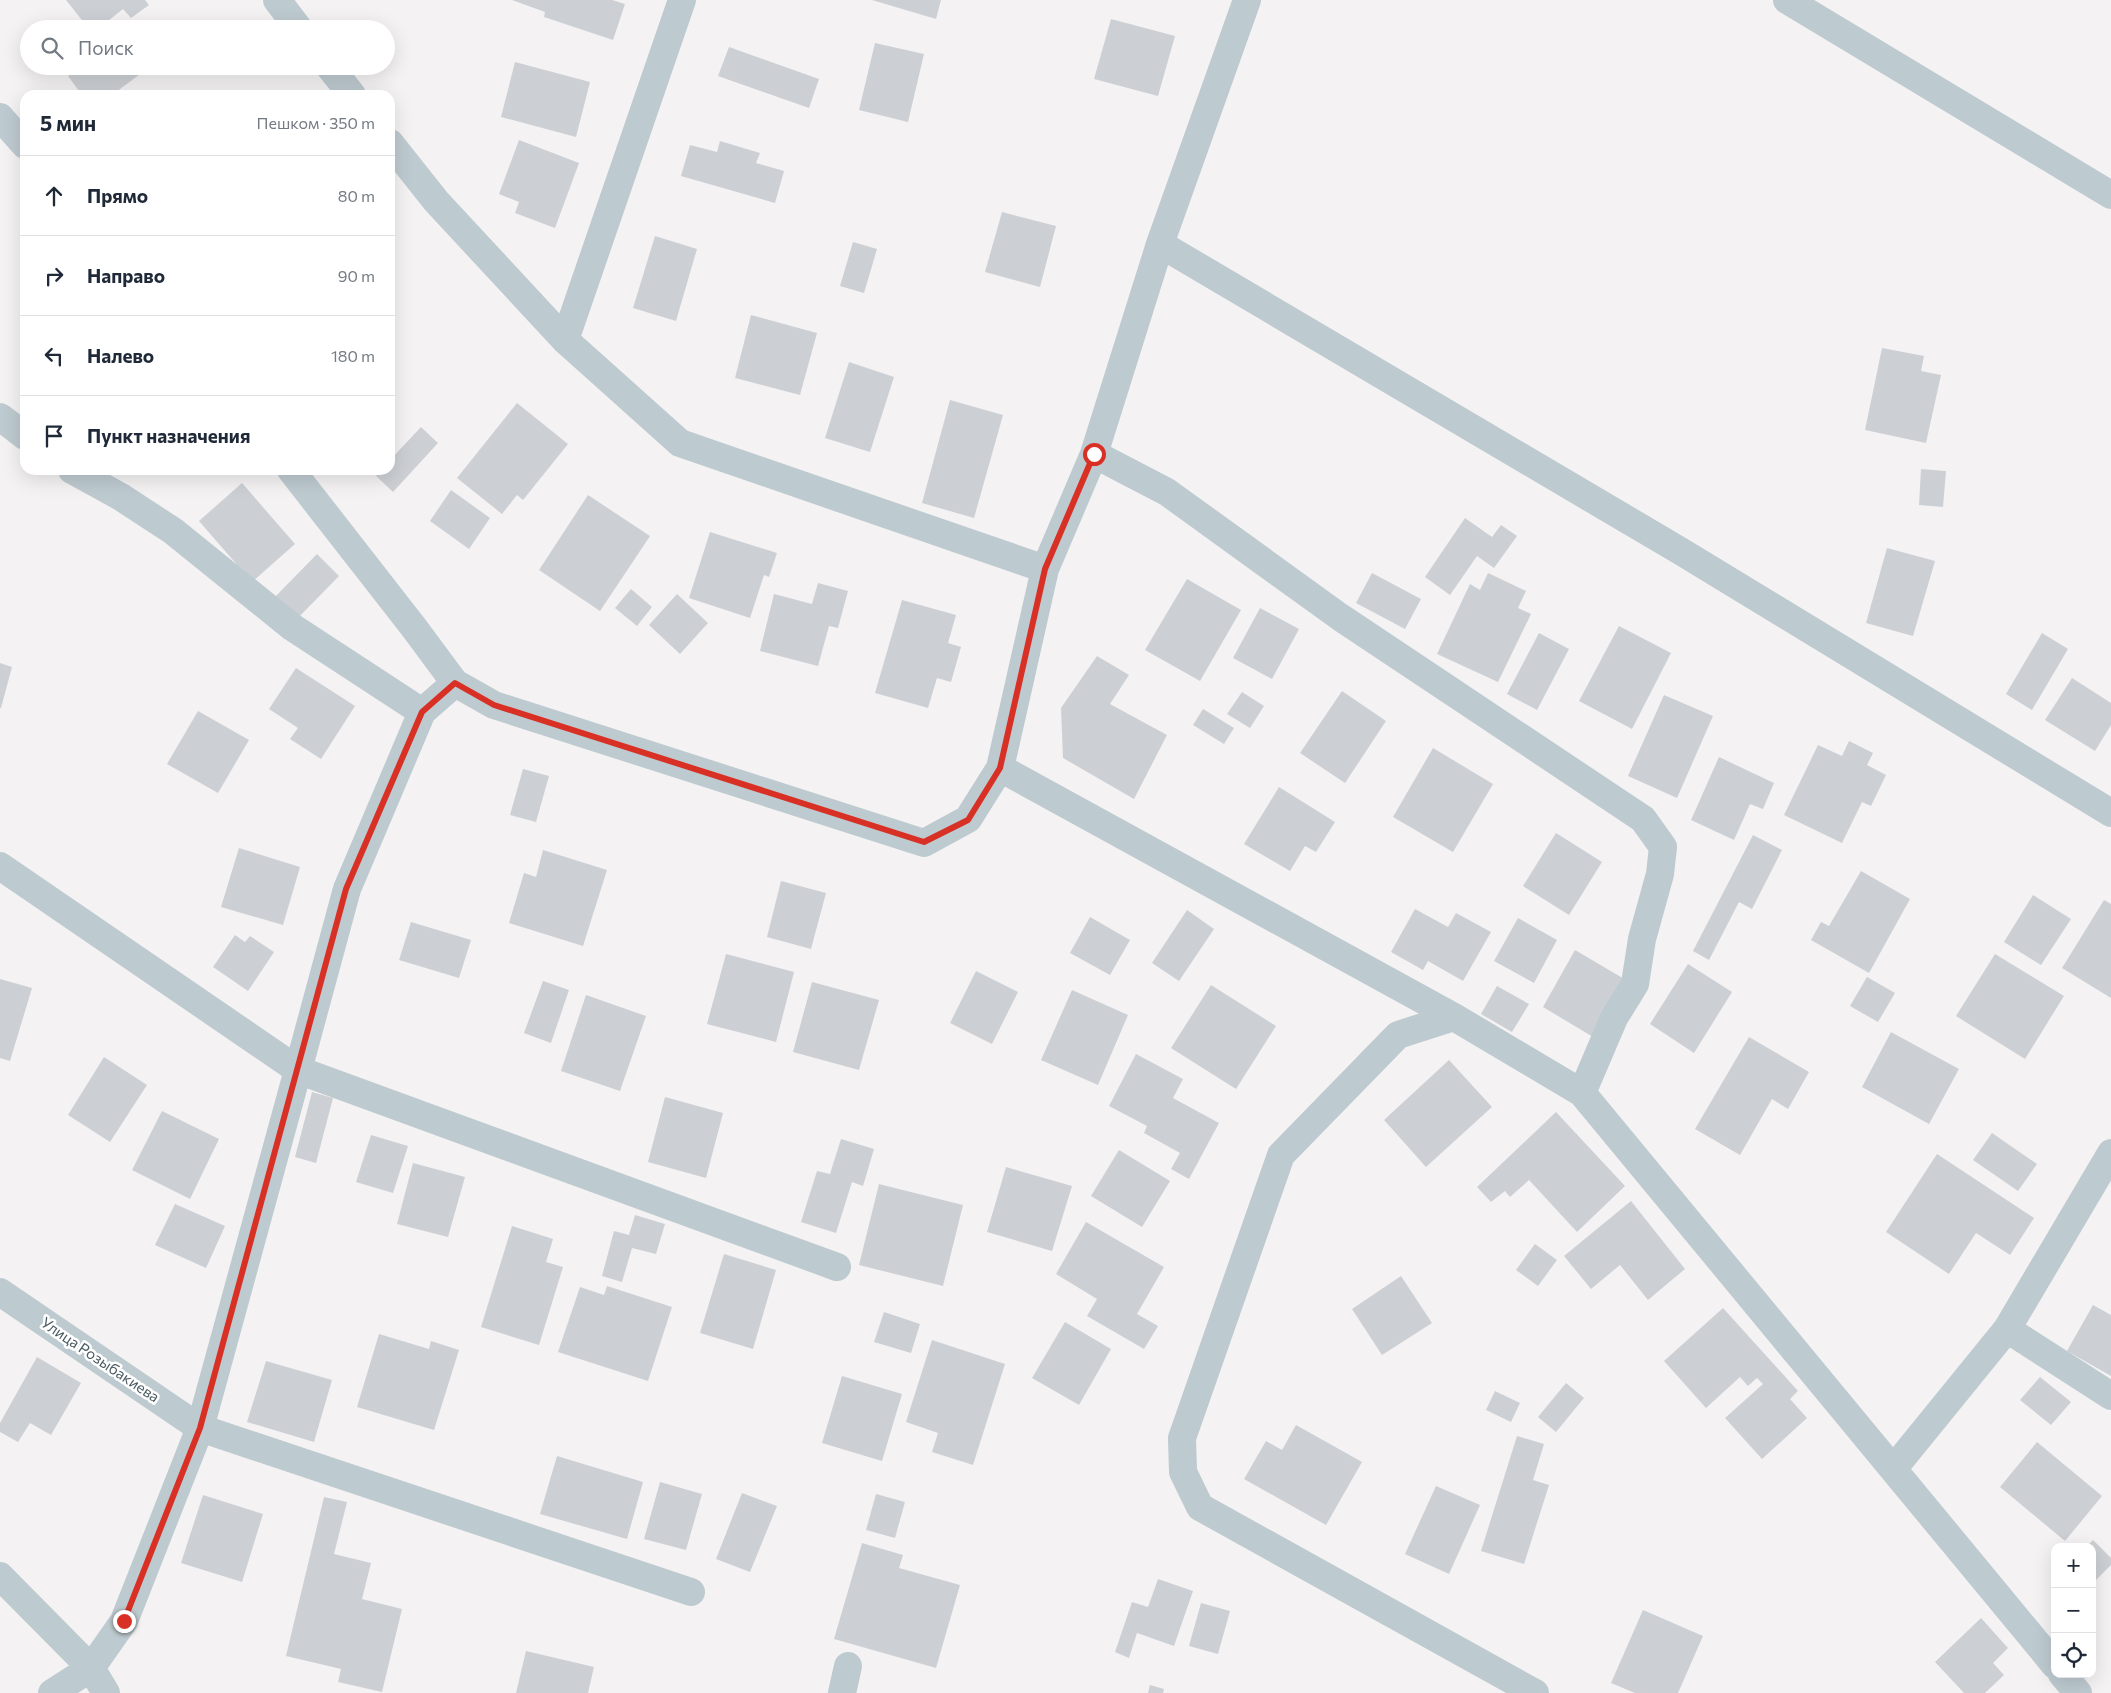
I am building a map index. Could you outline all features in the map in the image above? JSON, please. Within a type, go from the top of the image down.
[{"type":"street","points":[[277,0],[292,20]]},
{"type":"street","points":[[565,340],[682,0]]},
{"type":"street","points":[[295,475],[455,683],[494,705],[924,842],[968,820],[1000,768],[1045,569],[1094,454],[1160,244],[1247,0]]},
{"type":"street","points":[[1787,0],[2111,195]]},
{"type":"street","points":[[336,75],[348,90]]},
{"type":"street","points":[[0,117],[20,139]]},
{"type":"street","points":[[395,149],[436,201],[565,340],[680,443],[1045,569]]},
{"type":"street","points":[[1160,244],[1682,552],[2111,813]]},
{"type":"street","points":[[0,417],[20,432]]},
{"type":"street","points":[[1094,454],[1167,492],[1340,617],[1643,819],[1663,847],[1660,874],[1642,939],[1635,984],[1614,1018],[1582,1093]]},
{"type":"street","points":[[81,475],[121,497],[174,531],[292,627],[422,712]]},
{"type":"street","points":[[52,1693],[91,1668],[124,1621],[200,1428],[346,889],[422,712],[455,683]]},
{"type":"street","points":[[1000,768],[1454,1017],[1582,1093],[2051,1660]]},
{"type":"street","points":[[0,866],[298,1070],[837,1266]]},
{"type":"street","points":[[1454,1017],[1398,1035],[1281,1155],[1182,1438],[1183,1472],[1200,1507],[1535,1693]]},
{"type":"street","points":[[1894,1468],[2007,1329],[2111,1153]]},
{"type":"street","name":"Улица Розыбакиева","points":[[0,1292],[200,1428],[691,1592]]},
{"type":"street","points":[[2007,1329],[2111,1396]]},
{"type":"street","points":[[0,1576],[91,1668],[106,1693]]},
{"type":"street","points":[[842,1693],[848,1666]]},
{"type":"street","points":[[2065,1678],[2078,1693]]},
{"type":"building","points":[[66,0],[145,0],[149,5],[131,18],[123,9],[109,20],[82,20]]},
{"type":"building","points":[[512,0],[612,0],[625,4],[613,40],[544,17],[545,12]]},
{"type":"building","points":[[872,0],[941,0],[936,19]]},
{"type":"building","points":[[1111,19],[1175,36],[1158,96],[1094,79]]},
{"type":"building","points":[[875,43],[924,54],[908,122],[859,110]]},
{"type":"building","points":[[729,47],[819,79],[809,108],[718,76]]},
{"type":"building","points":[[515,62],[590,82],[576,137],[501,117]]},
{"type":"building","points":[[139,75],[119,90],[78,90],[68,76]]},
{"type":"building","points":[[519,140],[579,163],[555,228],[515,213],[519,202],[499,194]]},
{"type":"building","points":[[720,141],[760,153],[756,163],[784,171],[775,203],[681,176],[690,145],[717,152]]},
{"type":"building","points":[[1002,212],[1056,226],[1040,287],[985,272]]},
{"type":"building","points":[[655,236],[697,249],[676,321],[633,308]]},
{"type":"building","points":[[853,242],[877,249],[864,293],[840,286]]},
{"type":"building","points":[[751,315],[817,333],[800,395],[735,378]]},
{"type":"building","points":[[1882,348],[1924,356],[1921,371],[1941,375],[1926,443],[1865,430]]},
{"type":"building","points":[[849,362],[894,377],[870,452],[825,438]]},
{"type":"building","points":[[950,400],[1003,415],[974,518],[922,503]]},
{"type":"building","points":[[517,403],[568,444],[523,500],[517,495],[502,514],[457,478]]},
{"type":"building","points":[[421,427],[438,443],[393,492],[376,476],[395,475],[395,455]]},
{"type":"building","points":[[1921,469],[1946,471],[1943,507],[1919,505]]},
{"type":"building","points":[[242,483],[295,544],[252,582],[199,521]]},
{"type":"building","points":[[451,490],[490,518],[469,549],[430,521]]},
{"type":"building","points":[[588,495],[650,536],[600,611],[539,570]]},
{"type":"building","points":[[1465,518],[1492,537],[1501,525],[1517,536],[1494,568],[1477,556],[1450,595],[1425,577]]},
{"type":"building","points":[[710,532],[777,553],[769,577],[764,575],[750,618],[689,598]]},
{"type":"building","points":[[1887,548],[1935,561],[1913,636],[1866,623]]},
{"type":"building","points":[[317,554],[339,576],[294,622],[272,600]]},
{"type":"building","points":[[1372,573],[1421,599],[1405,629],[1356,603]]},
{"type":"building","points":[[1488,573],[1526,591],[1518,608],[1531,614],[1498,682],[1437,654],[1470,584],[1480,590]]},
{"type":"building","points":[[1187,579],[1241,610],[1200,681],[1145,650]]},
{"type":"building","points":[[818,583],[848,591],[838,628],[829,626],[818,666],[760,651],[774,594],[812,604]]},
{"type":"building","points":[[631,589],[652,607],[637,626],[615,608]]},
{"type":"building","points":[[677,594],[708,623],[680,654],[649,625]]},
{"type":"building","points":[[902,600],[956,615],[948,643],[961,647],[951,682],[937,678],[928,708],[875,693]]},
{"type":"building","points":[[1260,608],[1299,629],[1272,679],[1233,658]]},
{"type":"building","points":[[1619,626],[1671,653],[1632,729],[1579,701]]},
{"type":"building","points":[[1539,633],[1569,649],[1537,710],[1507,694]]},
{"type":"building","points":[[2042,633],[2068,649],[2032,710],[2006,694]]},
{"type":"building","points":[[1097,656],[1129,675],[1110,704],[1167,735],[1134,799],[1063,758],[1061,708]]},
{"type":"building","points":[[0,663],[12,667],[1,708],[0,708]]},
{"type":"building","points":[[296,668],[355,706],[321,759],[290,739],[298,728],[269,709]]},
{"type":"building","points":[[2072,678],[2111,703],[2111,725],[2095,751],[2045,720]]},
{"type":"building","points":[[1342,691],[1386,721],[1345,783],[1300,753]]},
{"type":"building","points":[[1242,692],[1264,706],[1250,728],[1227,714]]},
{"type":"building","points":[[1664,695],[1713,716],[1677,798],[1628,776]]},
{"type":"building","points":[[1203,709],[1234,728],[1224,744],[1193,725]]},
{"type":"building","points":[[198,711],[249,740],[218,793],[167,764]]},
{"type":"building","points":[[1849,741],[1873,753],[1867,765],[1886,775],[1871,806],[1862,802],[1842,843],[1784,815],[1818,745],[1842,756]]},
{"type":"building","points":[[1433,748],[1493,784],[1453,852],[1393,817]]},
{"type":"building","points":[[1719,757],[1774,783],[1763,809],[1750,804],[1734,840],[1691,820]]},
{"type":"building","points":[[523,769],[549,776],[536,822],[510,815]]},
{"type":"building","points":[[1279,787],[1335,822],[1316,852],[1305,846],[1290,871],[1244,844]]},
{"type":"building","points":[[1556,833],[1602,862],[1569,915],[1523,886]]},
{"type":"building","points":[[1753,835],[1782,850],[1752,909],[1739,902],[1709,960],[1693,951]]},
{"type":"building","points":[[239,848],[300,867],[283,925],[221,907]]},
{"type":"building","points":[[543,850],[607,870],[583,946],[509,923],[524,873],[536,877]]},
{"type":"building","points":[[1861,871],[1910,899],[1869,973],[1811,940],[1821,922],[1829,926]]},
{"type":"building","points":[[781,881],[826,893],[811,949],[767,937]]},
{"type":"building","points":[[2033,895],[2071,919],[2041,965],[2004,942]]},
{"type":"building","points":[[2104,900],[2111,904],[2111,998],[2062,968]]},
{"type":"building","points":[[1415,909],[1448,927],[1456,913],[1491,932],[1463,981],[1428,961],[1423,970],[1391,952]]},
{"type":"building","points":[[1187,910],[1214,929],[1179,981],[1152,963]]},
{"type":"building","points":[[1090,917],[1130,940],[1110,975],[1070,953]]},
{"type":"building","points":[[1518,918],[1557,940],[1534,983],[1494,961]]},
{"type":"building","points":[[411,922],[471,940],[459,978],[399,960]]},
{"type":"building","points":[[235,935],[245,942],[250,936],[274,952],[248,991],[213,967]]},
{"type":"building","points":[[1575,950],[1626,980],[1593,1037],[1543,1007]]},
{"type":"building","points":[[726,954],[794,972],[776,1042],[707,1024]]},
{"type":"building","points":[[1995,954],[2064,996],[2025,1059],[1956,1016]]},
{"type":"building","points":[[1688,964],[1732,992],[1694,1053],[1650,1024]]},
{"type":"building","points":[[976,971],[1018,992],[992,1044],[950,1023]]},
{"type":"building","points":[[1867,977],[1895,993],[1878,1022],[1850,1006]]},
{"type":"building","points":[[0,979],[32,988],[10,1061],[0,1058]]},
{"type":"building","points":[[543,981],[569,990],[551,1043],[524,1033]]},
{"type":"building","points":[[812,982],[879,1000],[859,1070],[793,1052]]},
{"type":"building","points":[[1211,985],[1276,1026],[1236,1089],[1171,1048]]},
{"type":"building","points":[[1497,986],[1529,1004],[1512,1032],[1481,1014]]},
{"type":"building","points":[[1072,990],[1128,1015],[1098,1085],[1041,1060]]},
{"type":"building","points":[[586,995],[646,1016],[620,1091],[561,1071]]},
{"type":"building","points":[[1891,1032],[1959,1069],[1929,1124],[1862,1087]]},
{"type":"building","points":[[1749,1037],[1809,1072],[1788,1109],[1772,1099],[1740,1155],[1695,1129]]},
{"type":"building","points":[[1136,1054],[1183,1079],[1173,1098],[1219,1123],[1189,1179],[1171,1169],[1180,1153],[1144,1133],[1147,1126],[1109,1106]]},
{"type":"building","points":[[104,1057],[147,1085],[110,1142],[68,1115]]},
{"type":"building","points":[[1449,1060],[1492,1107],[1426,1167],[1384,1120]]},
{"type":"building","points":[[312,1092],[333,1098],[316,1163],[295,1157]]},
{"type":"building","points":[[665,1097],[723,1113],[706,1178],[648,1162]]},
{"type":"building","points":[[162,1111],[219,1139],[190,1199],[132,1170]]},
{"type":"building","points":[[1556,1112],[1625,1186],[1577,1232],[1529,1180],[1510,1197],[1505,1191],[1491,1202],[1477,1187]]},
{"type":"building","points":[[1992,1133],[2037,1164],[2018,1191],[1973,1160]]},
{"type":"building","points":[[371,1135],[408,1146],[393,1193],[356,1182]]},
{"type":"building","points":[[841,1139],[874,1149],[863,1186],[852,1182],[836,1233],[801,1222],[817,1171],[830,1174]]},
{"type":"building","points":[[1119,1150],[1170,1181],[1142,1227],[1091,1196]]},
{"type":"building","points":[[1937,1154],[2034,1218],[2010,1255],[1976,1233],[1949,1274],[1886,1232]]},
{"type":"building","points":[[413,1163],[465,1177],[448,1237],[397,1224]]},
{"type":"building","points":[[1006,1167],[1072,1186],[1052,1251],[987,1232]]},
{"type":"building","points":[[879,1184],[963,1205],[943,1286],[859,1265]]},
{"type":"building","points":[[1631,1201],[1685,1269],[1648,1300],[1620,1265],[1591,1289],[1564,1256]]},
{"type":"building","points":[[175,1204],[225,1226],[206,1268],[155,1245]]},
{"type":"building","points":[[635,1215],[665,1224],[656,1254],[632,1248],[622,1282],[602,1276],[614,1231],[629,1235]]},
{"type":"building","points":[[1086,1222],[1164,1267],[1137,1314],[1158,1326],[1144,1349],[1087,1316],[1097,1299],[1056,1274]]},
{"type":"building","points":[[512,1226],[553,1239],[546,1262],[563,1267],[539,1345],[481,1327]]},
{"type":"building","points":[[1535,1244],[1557,1260],[1538,1286],[1516,1270]]},
{"type":"building","points":[[724,1254],[776,1270],[753,1349],[700,1333]]},
{"type":"building","points":[[1401,1276],[1432,1323],[1382,1355],[1352,1309]]},
{"type":"building","points":[[607,1286],[672,1307],[648,1381],[558,1352],[580,1287],[604,1295]]},
{"type":"building","points":[[2093,1305],[2111,1315],[2111,1376],[2067,1351]]},
{"type":"building","points":[[1723,1308],[1798,1391],[1790,1399],[1807,1418],[1762,1459],[1725,1418],[1763,1384],[1757,1378],[1748,1386],[1740,1377],[1706,1408],[1664,1361]]},
{"type":"building","points":[[884,1312],[920,1324],[911,1353],[874,1342]]},
{"type":"building","points":[[1065,1322],[1111,1349],[1079,1405],[1032,1378]]},
{"type":"building","points":[[379,1334],[429,1349],[431,1341],[459,1350],[434,1430],[357,1407]]},
{"type":"building","points":[[932,1340],[1005,1364],[973,1465],[932,1452],[938,1433],[906,1422]]},
{"type":"building","points":[[37,1357],[81,1383],[51,1435],[30,1423],[18,1442],[0,1432],[0,1423]]},
{"type":"building","points":[[266,1361],[332,1380],[314,1442],[247,1422]]},
{"type":"building","points":[[842,1376],[902,1394],[882,1461],[822,1443]]},
{"type":"building","points":[[2040,1377],[2071,1402],[2051,1425],[2020,1400]]},
{"type":"building","points":[[1566,1383],[1584,1398],[1556,1432],[1538,1417]]},
{"type":"building","points":[[1495,1391],[1520,1403],[1511,1422],[1486,1410]]},
{"type":"building","points":[[1296,1425],[1362,1462],[1326,1525],[1244,1479],[1266,1441],[1282,1450]]},
{"type":"building","points":[[1517,1436],[1544,1444],[1533,1480],[1549,1485],[1524,1564],[1481,1551]]},
{"type":"building","points":[[2037,1442],[2102,1496],[2065,1541],[2000,1487]]},
{"type":"building","points":[[557,1456],[643,1482],[627,1539],[540,1514]]},
{"type":"building","points":[[660,1482],[702,1494],[686,1550],[644,1539]]},
{"type":"building","points":[[1436,1486],[1480,1505],[1449,1574],[1405,1554]]},
{"type":"building","points":[[742,1493],[777,1506],[750,1572],[716,1559]]},
{"type":"building","points":[[876,1494],[905,1502],[895,1538],[866,1530]]},
{"type":"building","points":[[203,1495],[263,1514],[242,1582],[181,1563]]},
{"type":"building","points":[[324,1497],[347,1502],[334,1554],[371,1563],[362,1599],[402,1609],[382,1692],[338,1682],[341,1669],[286,1656]]},
{"type":"building","points":[[862,1543],[903,1555],[899,1568],[960,1585],[936,1668],[834,1639]]},
{"type":"building","points":[[2096,1543],[2111,1558],[2111,1565],[2096,1580]]},
{"type":"building","points":[[1158,1579],[1193,1591],[1174,1646],[1137,1633],[1129,1658],[1115,1652],[1132,1602],[1148,1607]]},
{"type":"building","points":[[1201,1603],[1230,1611],[1218,1654],[1189,1646]]},
{"type":"building","points":[[1643,1610],[1703,1636],[1678,1693],[1635,1693],[1611,1683]]},
{"type":"building","points":[[1981,1618],[2008,1648],[1993,1663],[2004,1675],[1985,1693],[1964,1693],[1935,1662]]},
{"type":"building","points":[[526,1651],[594,1667],[588,1693],[516,1693]]},
{"type":"building","points":[[1150,1685],[1164,1689],[1163,1693],[1148,1693]]},
{"type":"route","points":[[124,1621],[200,1428],[346,889],[422,712],[455,683],[494,705],[924,842],[968,820],[1000,768],[1045,569],[1094,454]]}]
